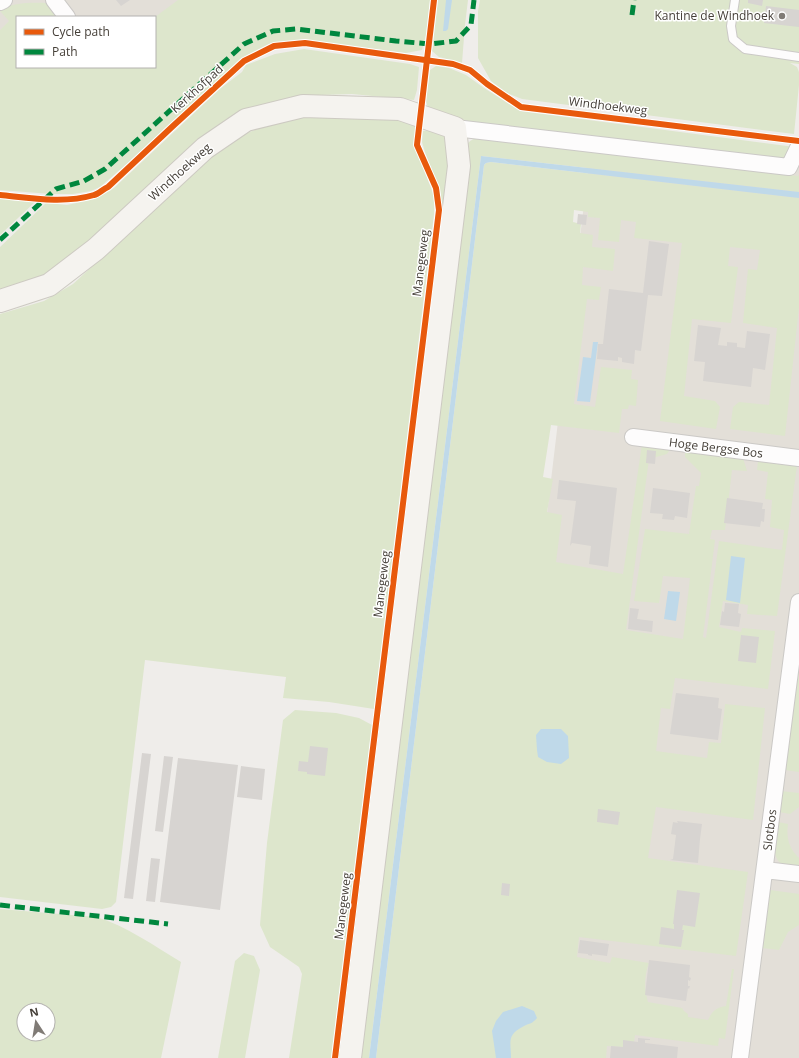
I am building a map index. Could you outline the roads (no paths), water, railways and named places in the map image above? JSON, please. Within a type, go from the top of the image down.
[{"type":"street","points":[[0,2],[4,0]]},
{"type":"street","points":[[54,0],[66,16]]},
{"type":"street","name":"Windhoekweg","points":[[0,301],[49,285],[96,249],[205,148],[246,120],[303,106],[400,109],[455,128],[789,167],[799,146]]},
{"type":"street","points":[[350,1058],[459,166],[455,128]]},
{"type":"street","name":"Hoge Bergse Bos","points":[[633,437],[799,458]]},
{"type":"street","name":"Slotbos","points":[[740,1058],[799,602]]},
{"type":"street","points":[[765,870],[799,874]]},
{"type":"lane","points":[[735,0],[731,26],[733,38],[739,44],[745,49],[799,57]]},
{"type":"water","points":[[446,0],[452,0],[448,29],[443,31]]},
{"type":"water","points":[[481,156],[799,192],[799,198],[491,162],[484,165],[376,1058],[369,1058]]},
{"type":"water","points":[[593,342],[598,342],[590,402],[577,401],[583,357],[591,358]]},
{"type":"water","points":[[731,556],[745,558],[740,603],[726,600]]},
{"type":"water","points":[[668,591],[680,592],[676,621],[664,619]]},
{"type":"water","points":[[541,729],[561,729],[568,736],[569,758],[561,764],[547,762],[538,757],[536,735]]},
{"type":"water","points":[[522,1006],[534,1011],[537,1018],[518,1029],[512,1036],[510,1043],[511,1058],[496,1058],[492,1031],[496,1021],[503,1012]]},
{"type":"place","name":"Kantine de Windhoek","points":[[782,16]]}]
